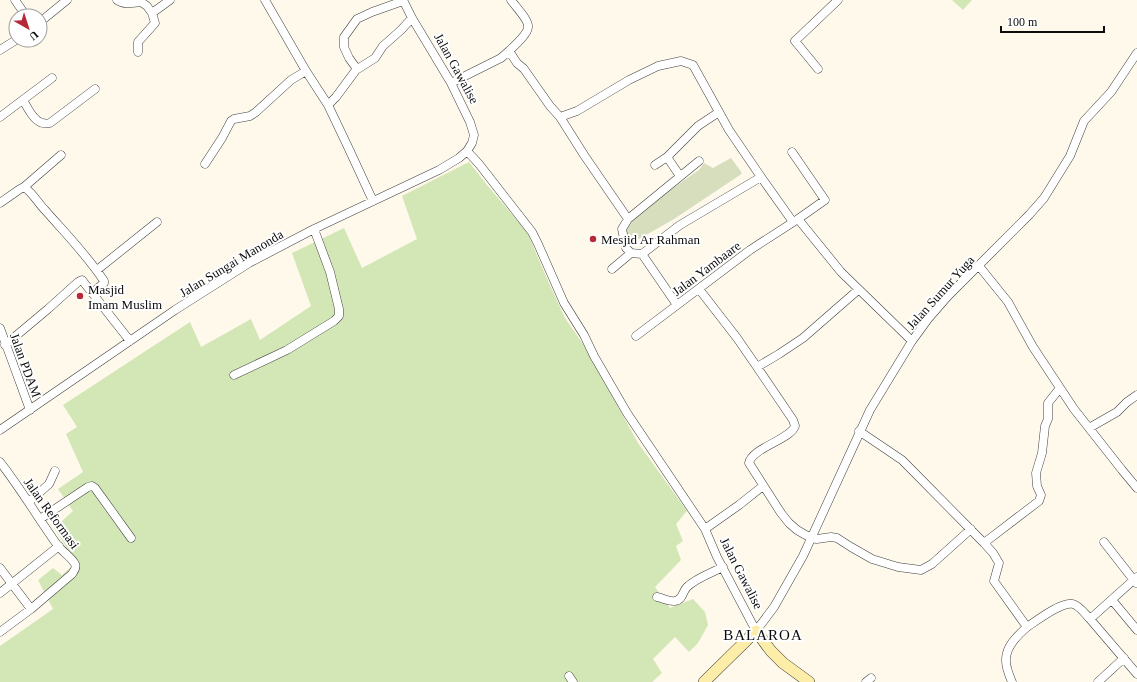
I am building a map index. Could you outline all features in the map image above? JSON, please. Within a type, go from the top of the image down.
[{"type":"street","points":[[48,15],[67,0]]},
{"type":"street","points":[[118,0],[126,4],[140,2],[147,6],[152,13],[155,23],[138,42],[138,52]]},
{"type":"street","points":[[152,13],[170,0]]},
{"type":"street","points":[[265,0],[306,71],[328,105],[372,201]]},
{"type":"street","points":[[357,69],[349,58],[344,47],[344,37],[357,19],[403,0]]},
{"type":"street","name":"Jalan Gawalise","points":[[403,0],[412,18],[451,83],[470,122],[474,135],[472,144],[467,151],[479,164],[532,232],[564,303],[584,335],[594,356],[627,412],[705,529],[756,631],[771,651],[783,663],[809,682]]},
{"type":"street","points":[[451,83],[501,58],[525,34],[528,27],[527,21],[511,0]]},
{"type":"street","points":[[818,69],[796,42],[838,0]]},
{"type":"street","points":[[328,105],[338,95],[357,69],[375,58],[383,46],[412,18]]},
{"type":"street","points":[[509,51],[560,117],[628,219]]},
{"type":"street","name":"Jalan Sumur Yuga","points":[[756,631],[774,607],[802,556],[859,431],[912,341],[928,319],[948,296],[1044,198],[1070,156],[1084,121],[1111,92],[1137,53]]},
{"type":"street","points":[[560,117],[577,111],[630,80],[658,66],[681,61],[693,65],[729,130],[761,177],[796,220],[858,290],[912,341]]},
{"type":"street","points":[[205,164],[233,120],[250,116],[256,112],[291,80],[306,71]]},
{"type":"street","points":[[0,116],[52,78]]},
{"type":"street","points":[[23,100],[32,116],[45,124],[50,123],[95,89]]},
{"type":"street","points":[[655,165],[667,157],[698,126],[719,112]]},
{"type":"street","name":"Jalan Sungai Manonda","points":[[0,430],[175,310],[249,263],[314,229],[439,170],[459,158],[467,151]]},
{"type":"street","name":"Jalan Yambaare","points":[[636,336],[750,250],[825,200],[792,152]]},
{"type":"street","points":[[0,203],[24,187],[61,155]]},
{"type":"street","points":[[667,157],[680,176]]},
{"type":"street","points":[[698,161],[628,219],[622,229],[626,248],[631,253],[642,254],[680,225],[761,177]]},
{"type":"street","points":[[24,187],[77,245],[97,270],[104,282],[92,293]]},
{"type":"street","points":[[97,270],[157,222]]},
{"type":"street","points":[[234,375],[287,350],[334,321],[338,316],[339,309],[330,272],[314,229]]},
{"type":"street","points":[[612,269],[631,253]]},
{"type":"street","points":[[642,254],[677,305]]},
{"type":"street","points":[[978,266],[1008,302],[1033,347],[1060,388],[1089,428],[1137,488]]},
{"type":"street","points":[[3,340],[48,310],[79,281],[83,281],[130,341]]},
{"type":"street","points":[[699,289],[757,367],[793,420],[795,426],[792,431],[750,459],[749,463],[789,524],[811,538],[837,538],[872,559],[898,567],[920,570],[932,564],[971,529]]},
{"type":"street","points":[[757,367],[803,338],[858,290]]},
{"type":"street","name":"Jalan PDAM","points":[[0,328],[3,340],[30,410]]},
{"type":"street","points":[[984,543],[1039,501],[1041,497],[1037,486],[1036,473],[1042,453],[1045,426],[1048,419],[1048,403],[1060,388]]},
{"type":"street","points":[[1089,428],[1117,412],[1137,395]]},
{"type":"street","points":[[859,431],[902,460],[993,553],[999,563],[994,577],[994,582],[1027,627]]},
{"type":"street","name":"Jalan Reformasi","points":[[0,462],[59,546],[75,563],[76,567],[75,571],[0,632]]},
{"type":"street","points":[[29,502],[49,484],[55,471]]},
{"type":"street","points":[[40,519],[88,487],[92,486],[95,488],[131,538]]},
{"type":"street","points":[[705,529],[763,486]]},
{"type":"street","points":[[1090,619],[1136,580],[1104,542]]},
{"type":"street","points":[[0,593],[59,546]]},
{"type":"street","points":[[657,597],[673,602],[678,600],[688,587],[702,577],[723,567]]},
{"type":"street","points":[[0,568],[30,609]]},
{"type":"street","points":[[1112,600],[1137,630]]},
{"type":"street","points":[[1012,682],[1006,661],[1006,654],[1017,636],[1027,627],[1053,610],[1069,604],[1073,604],[1082,610],[1137,674]]},
{"type":"street","points":[[704,682],[756,631]]},
{"type":"street","points":[[1098,682],[1124,658]]},
{"type":"green space","points":[[952,0],[972,0],[963,10]]},
{"type":"green space","points":[[731,158],[742,173],[740,175],[674,219],[632,243],[628,243],[626,227],[637,215],[699,170],[704,163],[713,168]]},
{"type":"green space","points":[[469,162],[527,232],[565,318],[585,347],[638,443],[687,511],[676,524],[683,541],[676,546],[681,560],[655,587],[670,608],[693,599],[705,612],[708,625],[698,643],[689,652],[675,637],[653,659],[662,673],[652,682],[0,682],[0,646],[53,609],[38,580],[53,568],[62,575],[76,562],[54,528],[73,511],[58,489],[83,472],[66,434],[77,427],[63,405],[190,322],[201,347],[251,319],[260,340],[311,306],[292,253],[344,228],[362,268],[417,239],[402,196]]},
{"type":"place","name":"Mesjid Ar Rahman","points":[[593,239]]},
{"type":"place","name":"Masjid Imam Muslim","points":[[80,296]]},
{"type":"district","name":"BALAROA","points":[[763,635]]}]
